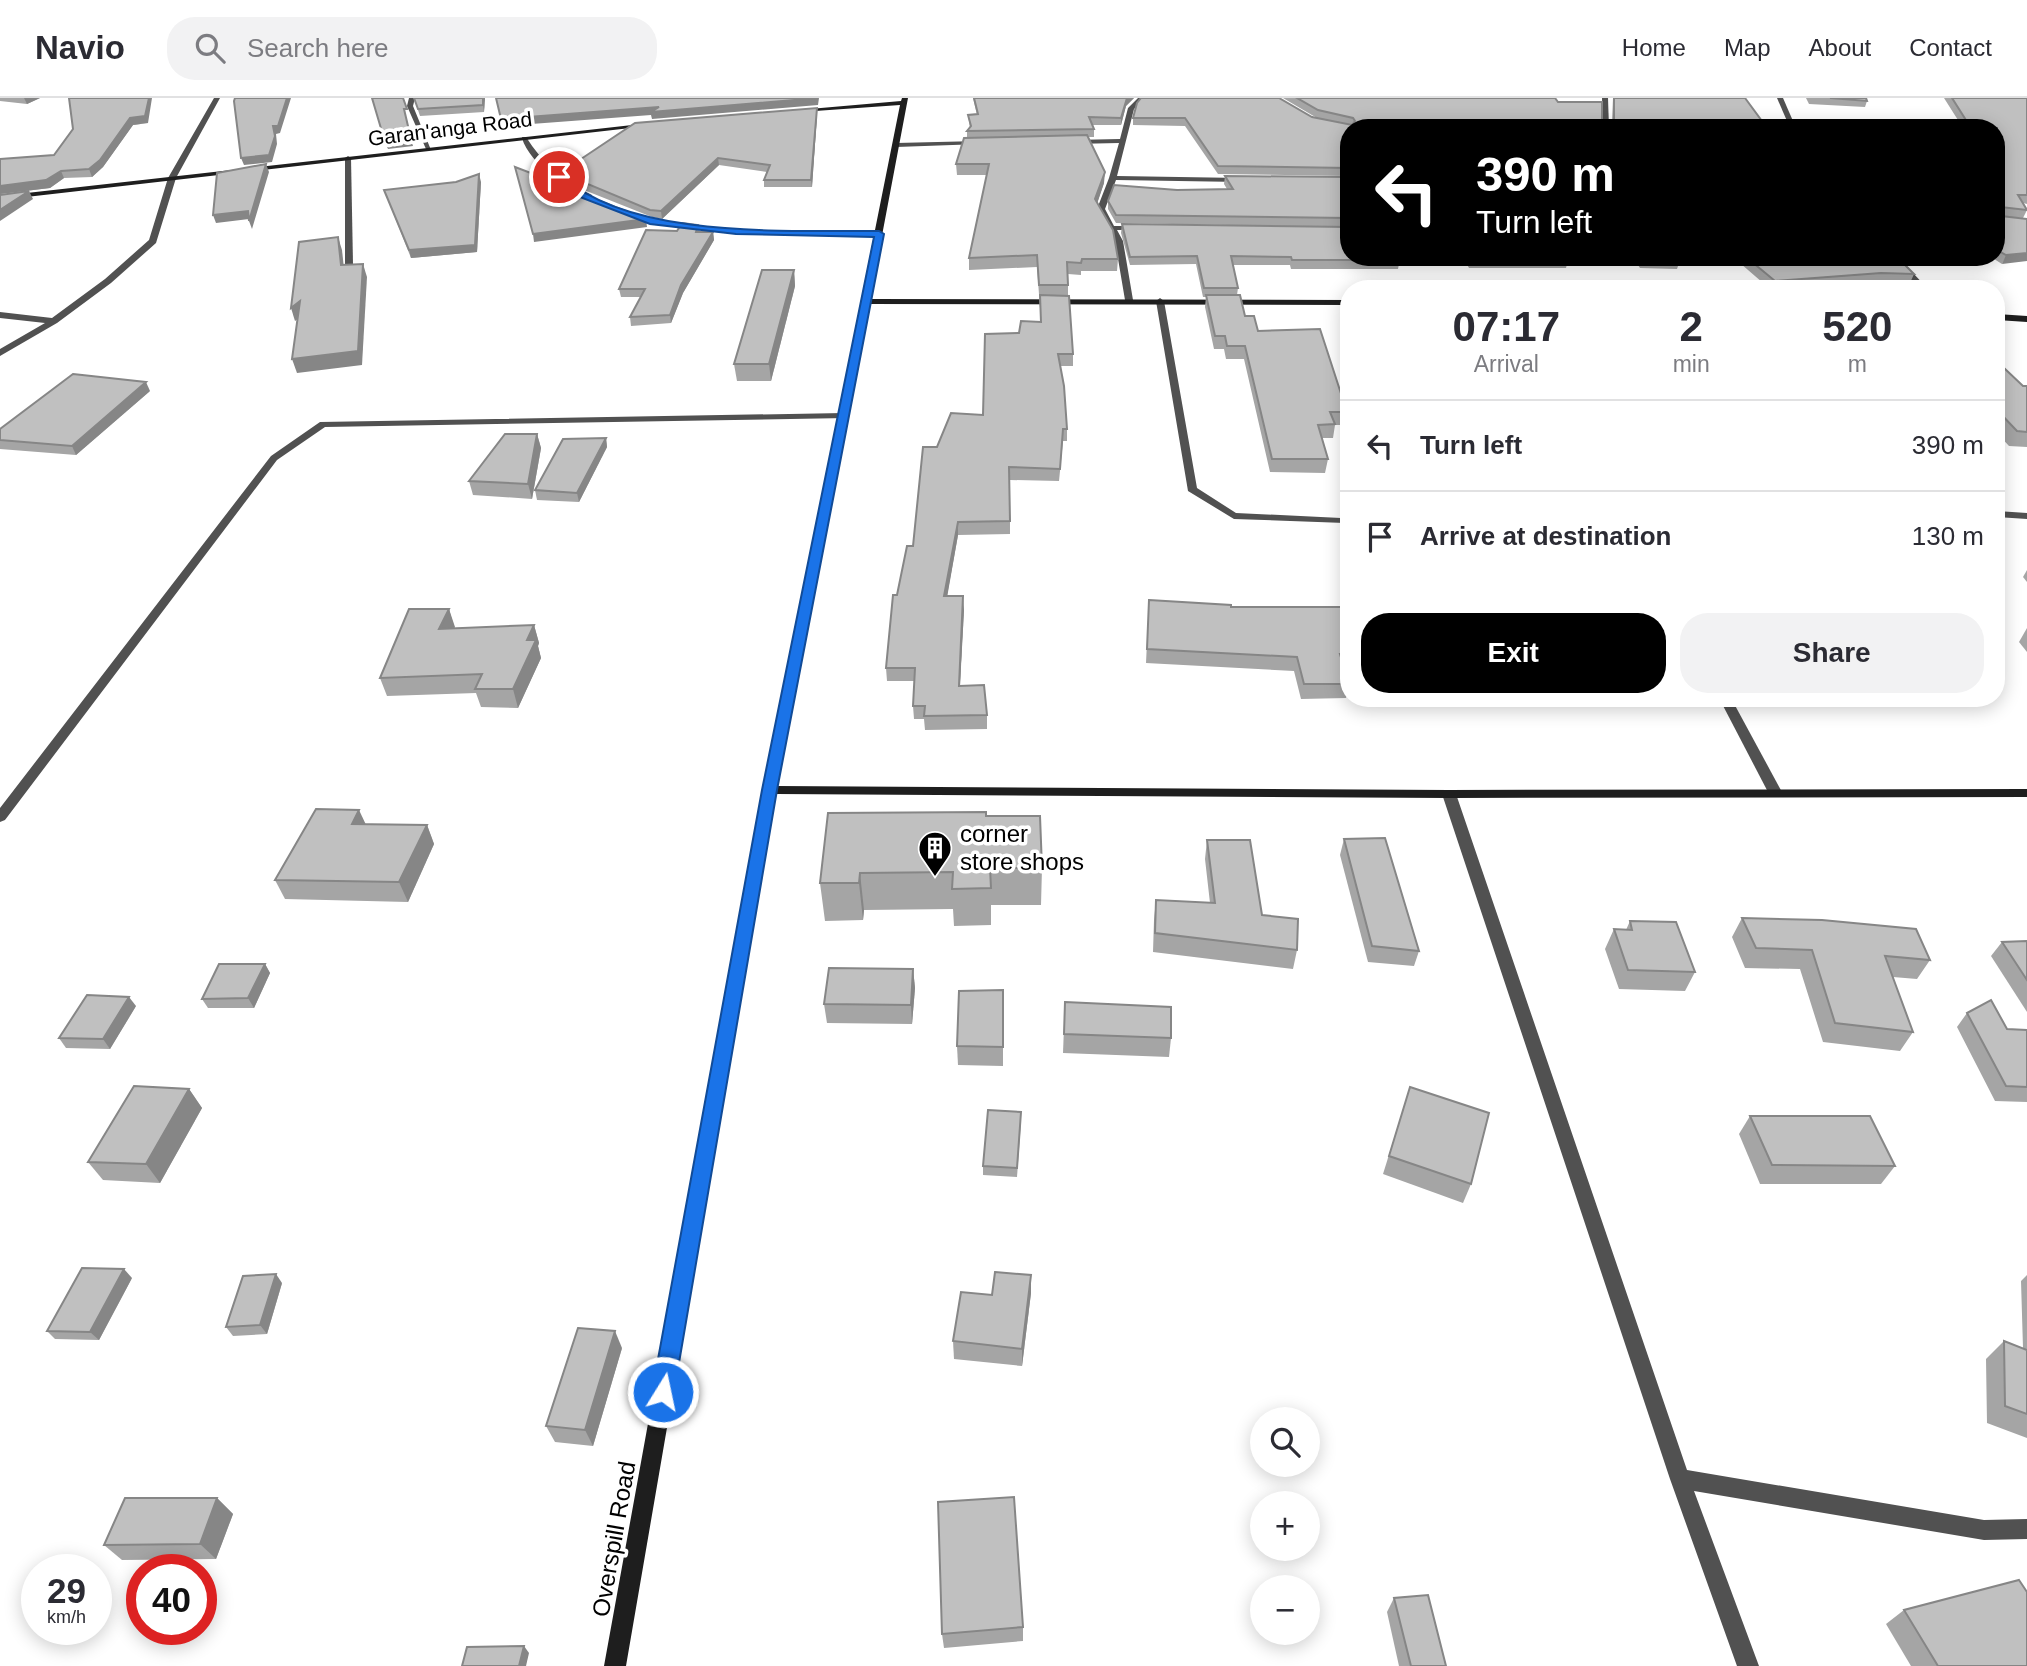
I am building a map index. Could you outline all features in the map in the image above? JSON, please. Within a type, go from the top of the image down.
[{"type":"street","points":[[0,353],[54,321],[108,281],[153,242],[172,178],[217,98]]},
{"type":"street","points":[[412,98],[410,106],[429,149]]},
{"type":"street","points":[[1129,300],[1119,241],[1101,209],[1113,178],[1131,108],[1142,98]]},
{"type":"street","points":[[1605,98],[1606,119]]},
{"type":"street","points":[[1780,98],[1789,119]]},
{"type":"street","points":[[794,111],[904,101]]},
{"type":"street","name":"Overspill Road","points":[[615,1666],[770,790],[904,101]]},
{"type":"street","name":"Garan'anga Road","points":[[0,198],[660,123]]},
{"type":"street","points":[[524,138],[528,149],[575,192],[600,202]]},
{"type":"street","points":[[1067,142],[1121,141]]},
{"type":"street","points":[[896,145],[986,143]]},
{"type":"street","points":[[348,158],[349,264]]},
{"type":"street","points":[[1113,178],[1245,180]]},
{"type":"street","points":[[625,212],[650,222],[736,232],[879,234]]},
{"type":"street","points":[[1112,228],[1154,229]]},
{"type":"street","points":[[1902,266],[1915,280]]},
{"type":"street","points":[[864,302],[1129,300],[1340,303]]},
{"type":"street","points":[[1160,301],[1192,489],[1234,516],[1340,521]]},
{"type":"street","points":[[0,315],[54,321]]},
{"type":"street","points":[[2005,318],[2027,319]]},
{"type":"street","points":[[0,817],[274,458],[323,424],[844,416]]},
{"type":"street","points":[[2005,515],[2027,516]]},
{"type":"street","points":[[1730,707],[1776,794]]},
{"type":"street","points":[[770,790],[1449,794],[2027,793]]},
{"type":"street","points":[[1449,794],[1680,1479],[1748,1666]]},
{"type":"street","points":[[1680,1479],[1984,1530],[2027,1530]]},
{"type":"building","points":[[69,98],[149,98],[145,116],[130,118],[100,160],[89,169],[61,171],[46,180],[0,186],[0,159],[54,155],[73,129]]},
{"type":"building","points":[[235,98],[287,98],[278,126],[273,126],[275,136],[269,155],[241,158]]},
{"type":"building","points":[[372,98],[403,98],[411,139],[385,142]]},
{"type":"building","points":[[414,98],[483,98],[483,105],[418,109]]},
{"type":"building","points":[[496,98],[818,98],[651,112],[659,107],[501,119]]},
{"type":"building","points":[[974,98],[1127,98],[1121,118],[1089,117],[1094,129],[967,131],[971,126],[968,115],[978,114]]},
{"type":"building","points":[[1141,98],[1279,98],[1312,117],[1340,123],[1340,168],[1218,166],[1185,118],[1133,118]]},
{"type":"building","points":[[1297,98],[1555,98],[1558,102],[1602,102],[1602,119],[1354,119],[1318,110]]},
{"type":"building","points":[[1614,98],[1745,98],[1761,119],[1614,119]]},
{"type":"building","points":[[1830,98],[1866,98],[1867,101]]},
{"type":"building","points":[[1952,98],[2027,98],[2027,195],[2018,195],[2027,210],[2005,207],[2005,119],[1965,119]]},
{"type":"building","points":[[817,108],[811,180],[764,180],[770,165],[718,158],[661,211],[650,210],[578,180],[566,169],[635,123]]},
{"type":"building","points":[[1087,135],[1105,172],[1095,199],[1113,230],[1118,259],[1082,259],[1081,263],[1067,262],[1068,285],[1039,285],[1037,255],[969,258],[989,164],[956,164],[964,138]]},
{"type":"building","points":[[266,164],[249,221],[248,211],[213,215],[217,173]]},
{"type":"building","points":[[515,167],[549,180],[556,176],[569,189],[646,219],[533,234]]},
{"type":"building","points":[[479,174],[475,245],[409,250],[384,190],[456,182]]},
{"type":"building","points":[[1225,176],[1340,177],[1340,218],[1116,215],[1108,201],[1114,185],[1177,190],[1233,189]]},
{"type":"building","points":[[29,191],[0,210],[0,195]]},
{"type":"building","points":[[2005,216],[2027,219],[2027,253],[2006,255]]},
{"type":"building","points":[[682,223],[698,225],[696,232],[713,232],[681,285],[670,315],[630,317],[645,289],[619,289],[646,230],[677,231]]},
{"type":"building","points":[[1122,224],[1340,227],[1340,260],[1231,256],[1238,288],[1204,288],[1197,256],[1130,257]]},
{"type":"building","points":[[338,237],[341,265],[363,264],[358,351],[292,359],[300,301],[291,308],[299,242]]},
{"type":"building","points":[[1757,266],[1906,266],[1914,274],[1881,273],[1774,280]]},
{"type":"building","points":[[762,270],[794,270],[769,364],[734,364]]},
{"type":"building","points":[[1040,295],[1069,296],[1073,354],[1058,354],[1064,386],[1067,429],[1063,429],[1060,469],[1009,467],[1010,521],[958,522],[944,596],[963,596],[959,686],[984,685],[987,715],[924,716],[925,706],[913,706],[915,668],[886,668],[893,595],[897,595],[907,546],[913,546],[923,447],[937,447],[951,413],[983,415],[985,334],[1019,333],[1021,321],[1041,322]]},
{"type":"building","points":[[1206,295],[1240,295],[1245,316],[1254,316],[1258,331],[1320,329],[1340,390],[1340,412],[1330,412],[1335,424],[1318,425],[1328,459],[1272,459],[1245,346],[1227,346],[1225,336],[1215,336]]},
{"type":"building","points":[[2005,369],[2023,386],[2027,386],[2027,432],[2017,431],[2005,418]]},
{"type":"building","points":[[73,374],[146,382],[72,446],[0,440],[0,429]]},
{"type":"building","points":[[505,434],[537,434],[528,484],[469,481]]},
{"type":"building","points":[[606,438],[577,493],[535,490],[563,439]]},
{"type":"building","points":[[1149,600],[1231,607],[1340,607],[1340,684],[1304,684],[1297,657],[1147,649]]},
{"type":"building","points":[[409,609],[449,609],[439,629],[534,625],[527,640],[536,640],[513,689],[475,689],[482,674],[380,678]]},
{"type":"building","points":[[316,809],[359,810],[352,824],[427,825],[399,882],[275,880]]},
{"type":"building","points":[[986,812],[986,816],[1040,816],[1042,868],[990,868],[991,888],[952,889],[953,872],[860,873],[859,883],[820,883],[828,813]]},
{"type":"building","points":[[1385,838],[1419,951],[1372,946],[1344,839]]},
{"type":"building","points":[[1207,840],[1250,840],[1262,915],[1298,919],[1297,950],[1155,933],[1156,900],[1215,903]]},
{"type":"building","points":[[1742,918],[1822,920],[1916,929],[1930,960],[1885,956],[1913,1032],[1835,1023],[1812,950],[1756,948]]},
{"type":"building","points":[[1630,921],[1676,922],[1695,972],[1628,970],[1614,929],[1632,930]]},
{"type":"building","points":[[2027,941],[2027,980],[2002,942]]},
{"type":"building","points":[[219,964],[265,964],[248,998],[202,999]]},
{"type":"building","points":[[829,968],[913,969],[911,1005],[824,1004]]},
{"type":"building","points":[[1003,990],[1003,1047],[957,1046],[959,991]]},
{"type":"building","points":[[87,995],[129,997],[103,1039],[59,1038]]},
{"type":"building","points":[[1991,1000],[2007,1029],[2027,1030],[2027,1087],[2006,1086],[1967,1013]]},
{"type":"building","points":[[1065,1002],[1171,1007],[1171,1038],[1064,1034]]},
{"type":"building","points":[[134,1086],[189,1089],[146,1164],[88,1162]]},
{"type":"building","points":[[1410,1087],[1489,1113],[1471,1184],[1389,1156]]},
{"type":"building","points":[[988,1110],[1021,1112],[1017,1168],[983,1166]]},
{"type":"building","points":[[1750,1116],[1870,1116],[1895,1166],[1772,1165]]},
{"type":"building","points":[[82,1268],[124,1269],[90,1332],[47,1331]]},
{"type":"building","points":[[995,1272],[1031,1275],[1022,1349],[953,1341],[961,1292],[992,1295]]},
{"type":"building","points":[[276,1274],[260,1325],[226,1327],[243,1276]]},
{"type":"building","points":[[578,1328],[615,1331],[585,1430],[546,1426]]},
{"type":"building","points":[[2004,1341],[2027,1350],[2027,1414],[2005,1406]]},
{"type":"building","points":[[1014,1497],[1023,1627],[942,1634],[938,1502]]},
{"type":"building","points":[[125,1498],[217,1498],[200,1544],[104,1545]]},
{"type":"building","points":[[2019,1580],[2027,1592],[2027,1666],[1938,1666],[1904,1610]]},
{"type":"building","points":[[1428,1595],[1446,1666],[1411,1666],[1394,1598]]},
{"type":"building","points":[[524,1646],[519,1666],[462,1666],[467,1647]]},
{"type":"place","name":"corner store shops","points":[[935,878]]},
{"type":"route","points":[[559,177],[575,192],[650,222],[736,232],[879,234],[770,790],[663,1392]]}]
